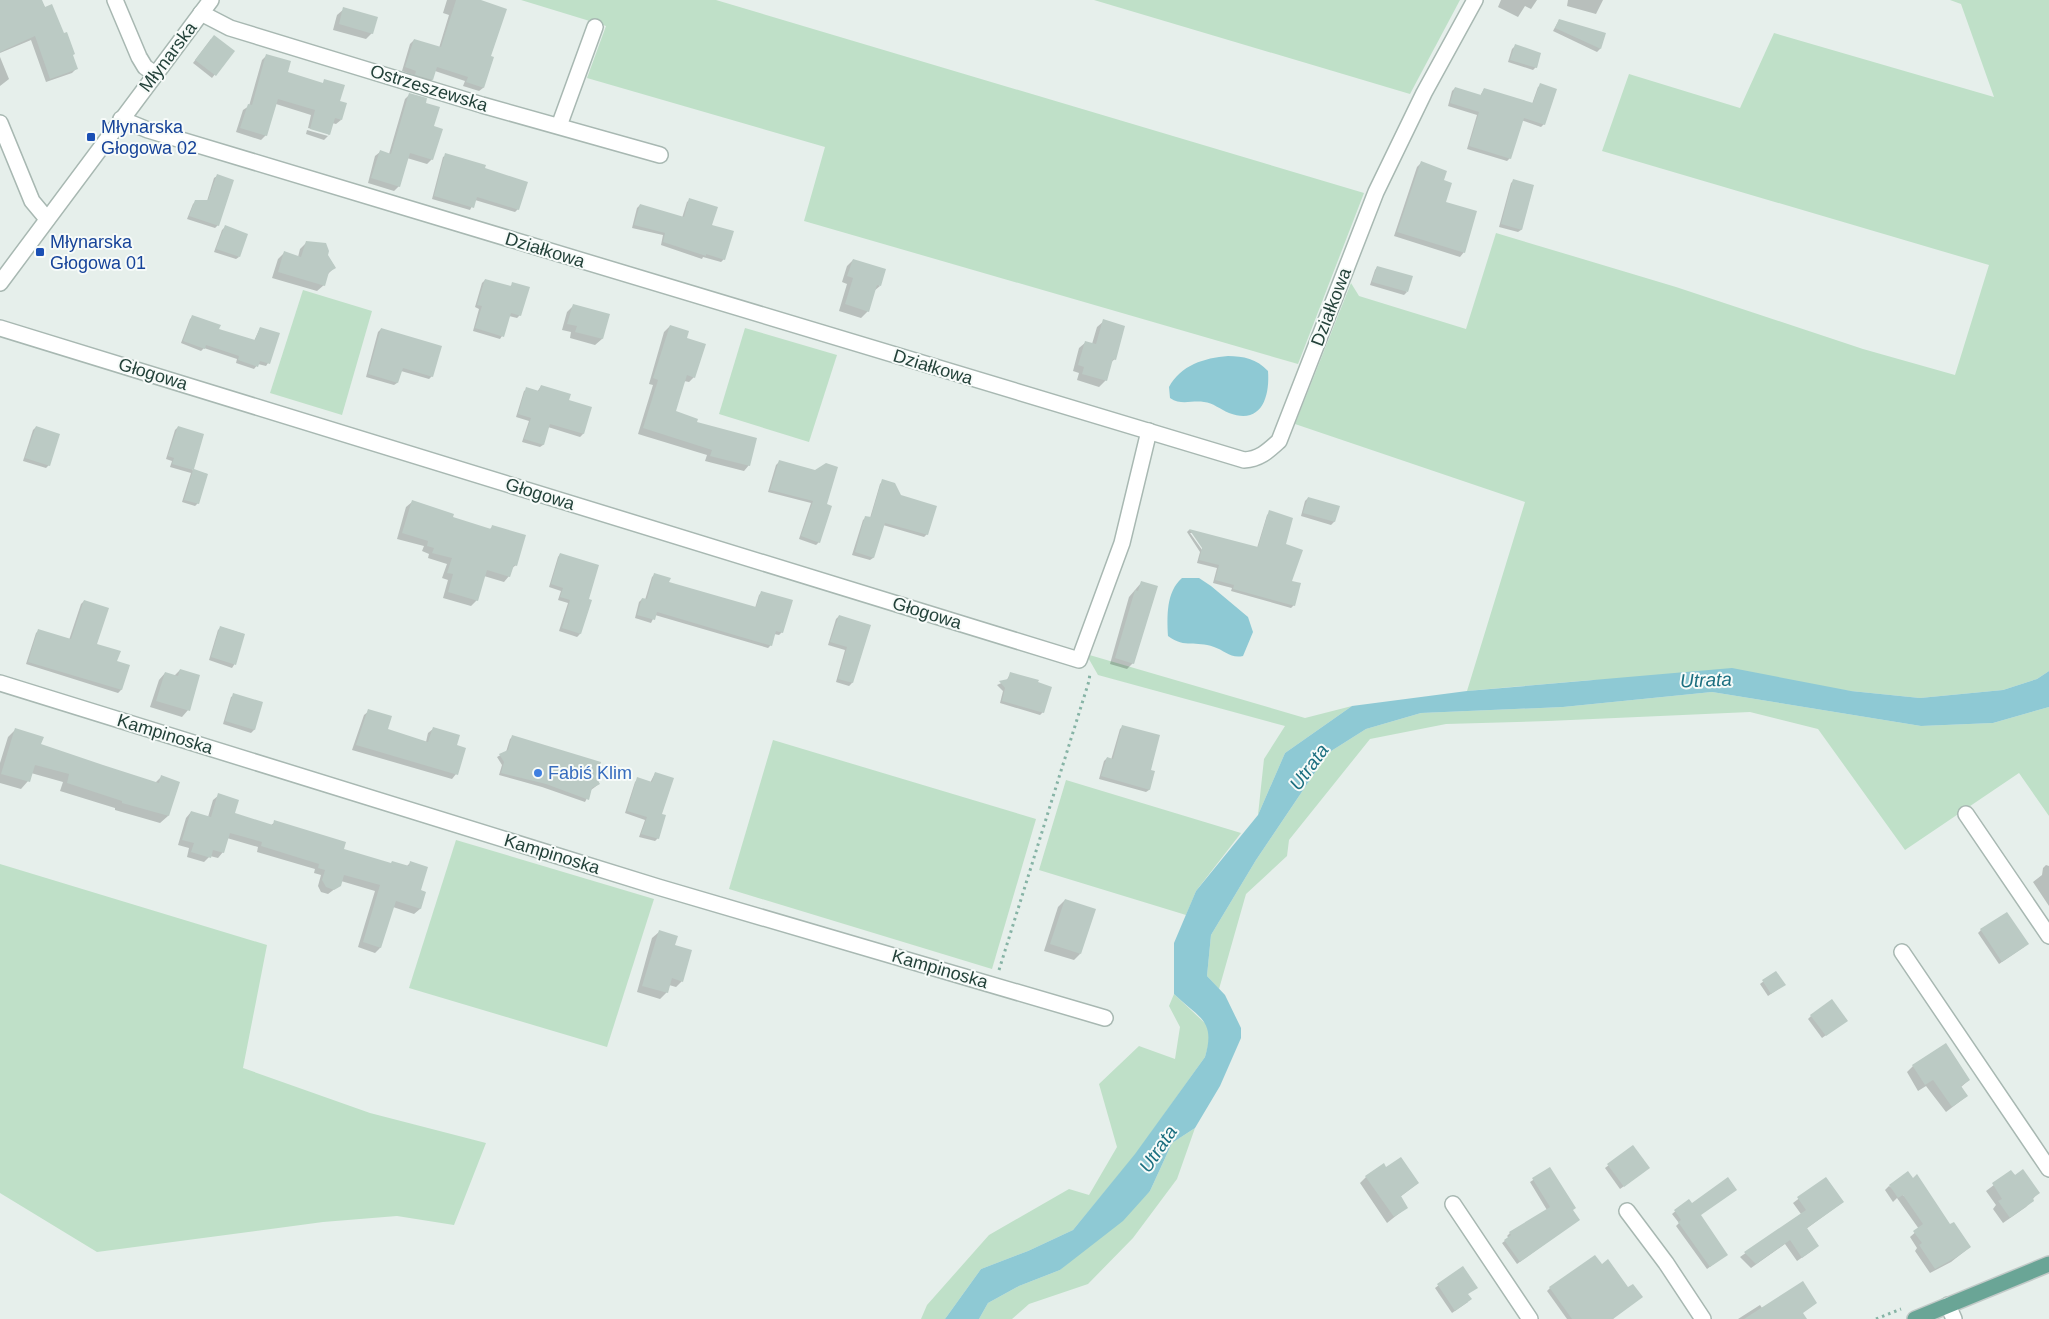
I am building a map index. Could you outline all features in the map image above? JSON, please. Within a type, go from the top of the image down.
[{"type":"main road","points":[[1915,1319],[1951,1312],[2049,1264]]},
{"type":"street","points":[[115,0],[139,57],[145,67],[156,74]]},
{"type":"street","name":"Młynarska","points":[[0,283],[121,118],[211,0]]},
{"type":"street","name":"Działkowa","points":[[121,118],[148,130],[1244,460],[1254,459],[1265,454],[1279,441],[1376,192],[1424,93],[1475,0]]},
{"type":"street","name":"Ostrzeszewska","points":[[201,13],[230,28],[482,105],[660,155]]},
{"type":"street","points":[[559,126],[595,27]]},
{"type":"street","points":[[0,123],[32,201],[47,219]]},
{"type":"street","name":"Głogowa","points":[[0,328],[1079,660]]},
{"type":"street","points":[[1079,660],[1122,543],[1149,431]]},
{"type":"street","name":"Kampinoska","points":[[0,684],[649,884],[1105,1018]]},
{"type":"street","points":[[1966,814],[2049,936]]},
{"type":"street","points":[[1902,952],[2049,1168]]},
{"type":"street","points":[[1453,1204],[1530,1319]]},
{"type":"street","points":[[1627,1211],[1666,1263],[1703,1319]]},
{"type":"path","points":[[995,985],[1090,681],[1088,664],[1079,660]]},
{"type":"green space","points":[[521,0],[716,0],[1364,193],[1298,364],[804,221],[825,147],[587,78],[606,26]]},
{"type":"green space","points":[[1094,0],[1460,0],[1410,94]]},
{"type":"green space","points":[[1950,0],[2049,0],[2049,671],[2037,679],[2003,690],[1920,698],[1851,691],[1592,680],[1467,691],[1525,502],[1295,424],[1351,283],[1359,296],[1466,329],[1496,233],[1676,287],[1863,349],[1955,375],[1989,265],[1602,151],[1629,74],[1740,108],[1774,33],[1994,97],[1961,4]]},
{"type":"green space","points":[[303,290],[372,311],[342,415],[270,393]]},
{"type":"green space","points":[[745,328],[837,355],[809,442],[719,414]]},
{"type":"green space","points":[[1086,654],[1305,718],[1352,706],[1285,753],[1258,815],[1264,759],[1285,726],[1098,675]]},
{"type":"green space","points":[[1712,692],[1921,726],[1993,723],[2049,707],[2049,816],[2019,773],[1905,850],[1818,729],[1750,712],[1446,724],[1370,739],[1289,840],[1287,856],[1246,894],[1219,989],[1207,976],[1211,935],[1256,860],[1328,753],[1366,729],[1421,713],[1563,707]]},
{"type":"green space","points":[[773,740],[1036,819],[992,969],[729,889]]},
{"type":"green space","points":[[1066,780],[1241,833],[1196,891],[1186,915],[1039,870]]},
{"type":"green space","points":[[456,840],[654,899],[607,1047],[409,988]]},
{"type":"green space","points":[[0,864],[267,945],[243,1068],[370,1113],[486,1143],[454,1225],[397,1216],[323,1222],[97,1252],[0,1193]]},
{"type":"green space","points":[[1174,994],[1208,1026],[1210,1039],[1205,1057],[1135,1155],[1073,1230],[1028,1251],[981,1269],[945,1319],[921,1319],[927,1305],[989,1235],[1069,1189],[1089,1195],[1117,1147],[1099,1084],[1139,1046],[1175,1059],[1180,1027],[1169,1006]]},
{"type":"green space","points":[[1195,1128],[1177,1179],[1133,1238],[1088,1284],[1029,1304],[1012,1319],[979,1319],[988,1303],[1019,1286],[1060,1270],[1150,1191],[1172,1143]]},
{"type":"water","points":[[1228,356],[1250,359],[1268,371],[1265,399],[1256,412],[1240,416],[1207,403],[1179,402],[1170,398],[1169,387],[1180,373],[1202,361]]},
{"type":"water","points":[[1182,578],[1199,578],[1248,617],[1253,632],[1243,656],[1231,655],[1207,645],[1180,642],[1168,636],[1170,597]]},
{"type":"water","name":"Utrata","points":[[1732,668],[1851,691],[1920,698],[2003,690],[2037,679],[2049,671],[2049,707],[1993,723],[1921,726],[1712,692],[1563,707],[1421,713],[1366,729],[1328,753],[1256,860],[1211,935],[1207,976],[1225,995],[1241,1028],[1241,1038],[1220,1086],[1195,1128],[1172,1143],[1150,1191],[1123,1221],[1060,1270],[1019,1286],[988,1303],[979,1319],[945,1319],[981,1269],[1028,1251],[1073,1230],[1135,1154],[1205,1057],[1208,1045],[1207,1027],[1198,1015],[1174,994],[1174,943],[1196,891],[1258,815],[1285,753],[1352,706],[1467,691]]},
{"type":"building","points":[[0,0],[42,0],[45,7],[52,4],[64,33],[67,32],[78,69],[50,79],[35,36],[0,52]]},
{"type":"building","points":[[456,0],[481,0],[507,9],[491,56],[494,57],[484,88],[466,82],[468,77],[437,67],[433,80],[415,75],[416,71],[405,67],[414,39],[441,47]]},
{"type":"building","points":[[343,7],[378,17],[373,34],[339,24]]},
{"type":"building","points":[[1559,19],[1606,33],[1601,49],[1555,28]]},
{"type":"building","points":[[214,35],[235,51],[216,76],[195,60]]},
{"type":"building","points":[[1515,44],[1541,53],[1537,68],[1510,60]]},
{"type":"building","points":[[266,54],[291,61],[288,72],[323,83],[324,79],[345,85],[340,101],[347,103],[342,120],[335,118],[330,135],[310,129],[315,110],[278,99],[267,136],[240,128],[248,104],[252,105]]},
{"type":"building","points":[[1540,83],[1557,89],[1545,125],[1524,118],[1511,159],[1469,146],[1479,112],[1450,103],[1455,87],[1481,95],[1484,88],[1533,103]]},
{"type":"building","points":[[409,93],[427,98],[426,103],[440,107],[434,126],[443,129],[433,160],[410,153],[400,187],[371,178],[380,150],[391,154]]},
{"type":"building","points":[[445,153],[486,165],[485,168],[528,182],[519,210],[477,197],[474,208],[434,196]]},
{"type":"building","points":[[1421,161],[1447,171],[1444,180],[1452,183],[1446,202],[1477,211],[1465,253],[1397,232]]},
{"type":"building","points":[[217,174],[234,180],[219,226],[189,216],[195,200],[208,200]]},
{"type":"building","points":[[1513,179],[1534,185],[1522,230],[1501,224]]},
{"type":"building","points":[[689,198],[718,207],[712,225],[734,231],[725,260],[663,242],[665,233],[634,225],[640,204],[684,217]]},
{"type":"building","points":[[225,225],[248,234],[240,257],[216,249]]},
{"type":"building","points":[[306,241],[326,243],[329,251],[328,255],[336,268],[329,272],[325,286],[278,272],[284,251],[301,257]]},
{"type":"building","points":[[853,259],[886,269],[881,286],[877,285],[869,312],[845,304],[853,278],[847,276]]},
{"type":"building","points":[[1377,266],[1413,276],[1408,292],[1372,282]]},
{"type":"building","points":[[485,279],[511,286],[512,282],[530,287],[521,316],[511,313],[504,337],[475,328],[482,306],[477,305]]},
{"type":"building","points":[[573,304],[610,314],[603,339],[575,332],[577,326],[567,324]]},
{"type":"building","points":[[192,315],[221,325],[219,329],[255,340],[260,327],[280,333],[270,364],[260,361],[258,367],[238,360],[239,356],[206,345],[205,349],[183,341]]},
{"type":"building","points":[[1103,319],[1125,326],[1116,360],[1113,359],[1107,381],[1082,374],[1084,367],[1078,365],[1085,341],[1096,344]]},
{"type":"building","points":[[670,325],[689,331],[687,338],[706,344],[695,378],[687,375],[676,411],[698,419],[697,422],[757,438],[750,466],[710,456],[712,450],[643,428],[658,380],[653,378]]},
{"type":"building","points":[[381,328],[442,346],[433,377],[403,368],[398,383],[368,374]]},
{"type":"building","points":[[541,385],[571,394],[569,400],[592,407],[584,434],[550,424],[544,445],[524,439],[531,418],[518,414],[526,387],[539,391]]},
{"type":"building","points":[[36,426],[60,434],[50,466],[25,458]]},
{"type":"building","points":[[178,426],[204,434],[194,469],[208,474],[199,504],[184,500],[193,470],[172,464],[174,458],[168,456]]},
{"type":"building","points":[[779,460],[815,470],[826,463],[838,467],[827,504],[832,506],[820,543],[801,536],[813,501],[770,490]]},
{"type":"building","points":[[882,479],[895,483],[901,495],[937,506],[928,535],[885,523],[874,558],[855,552],[865,516],[871,517]]},
{"type":"building","points":[[1308,497],[1340,506],[1335,522],[1303,513]]},
{"type":"building","points":[[412,500],[454,514],[453,517],[491,529],[492,525],[526,535],[517,566],[514,565],[510,577],[487,570],[478,601],[448,592],[453,574],[447,573],[452,558],[432,553],[434,548],[427,546],[428,541],[402,533]]},
{"type":"building","points":[[1269,510],[1293,518],[1286,544],[1303,550],[1292,581],[1301,583],[1295,606],[1233,589],[1234,585],[1215,580],[1219,565],[1199,560],[1202,548],[1189,529],[1258,547]]},
{"type":"building","points":[[560,553],[599,565],[589,599],[592,600],[581,634],[562,628],[570,600],[560,597],[563,588],[551,584]]},
{"type":"building","points":[[654,573],[671,578],[669,582],[756,607],[761,591],[793,600],[783,633],[776,631],[772,646],[657,612],[655,620],[637,615],[642,598],[647,599]]},
{"type":"building","points":[[1141,581],[1158,586],[1134,664],[1115,658],[1135,590],[1138,591]]},
{"type":"building","points":[[84,600],[109,608],[97,644],[121,651],[117,661],[130,665],[122,690],[28,662],[38,629],[71,639]]},
{"type":"building","points":[[839,615],[871,625],[853,683],[838,679],[847,647],[830,642]]},
{"type":"building","points":[[220,626],[245,634],[236,665],[211,657]]},
{"type":"building","points":[[180,669],[200,675],[190,711],[156,701],[165,672],[178,676]]},
{"type":"building","points":[[1010,672],[1039,680],[1038,682],[1052,687],[1044,713],[1002,701],[1005,688],[999,681],[1008,679]]},
{"type":"building","points":[[233,693],[263,702],[255,730],[225,721]]},
{"type":"building","points":[[368,709],[392,716],[388,729],[428,742],[433,727],[460,735],[457,745],[466,748],[458,775],[356,745]]},
{"type":"building","points":[[1122,725],[1160,735],[1151,770],[1155,771],[1150,790],[1101,776],[1107,757],[1113,759]]},
{"type":"building","points":[[15,728],[44,737],[41,744],[103,765],[159,783],[161,775],[180,782],[169,816],[122,803],[122,801],[67,783],[69,774],[35,765],[30,782],[1,774]]},
{"type":"building","points":[[512,735],[601,762],[596,777],[600,784],[592,788],[589,800],[546,784],[501,773],[504,762],[499,754],[508,750]]},
{"type":"building","points":[[655,772],[674,778],[662,814],[666,815],[659,839],[641,834],[647,817],[627,811],[637,777],[652,782]]},
{"type":"building","points":[[218,793],[239,800],[235,813],[273,825],[274,820],[346,842],[344,849],[391,863],[392,861],[409,866],[410,861],[428,867],[421,890],[426,892],[421,909],[396,901],[381,948],[363,942],[380,885],[344,875],[341,886],[334,890],[326,887],[322,880],[325,870],[318,868],[319,864],[261,846],[262,842],[230,833],[224,853],[213,850],[211,858],[191,852],[194,843],[182,840],[191,811],[211,817]]},
{"type":"building","points":[[1065,899],[1096,909],[1081,954],[1050,944]]},
{"type":"building","points":[[2007,912],[2029,944],[2002,962],[1980,929]]},
{"type":"building","points":[[659,930],[678,936],[675,945],[692,950],[683,982],[672,978],[668,993],[642,986]]},
{"type":"building","points":[[1776,971],[1786,985],[1771,994],[1762,980]]},
{"type":"building","points":[[1832,999],[1848,1021],[1826,1036],[1810,1015]]},
{"type":"building","points":[[1946,1043],[1970,1080],[1961,1086],[1968,1096],[1952,1107],[1933,1080],[1925,1085],[1912,1065]]},
{"type":"building","points":[[1633,1145],[1650,1168],[1624,1187],[1607,1164]]},
{"type":"building","points":[[1401,1157],[1419,1183],[1401,1196],[1408,1208],[1394,1217],[1365,1176],[1384,1163],[1386,1167]]},
{"type":"building","points":[[1550,1167],[1576,1208],[1573,1210],[1580,1220],[1520,1262],[1504,1240],[1511,1235],[1509,1232],[1550,1207],[1532,1178]]},
{"type":"building","points":[[2023,1169],[2040,1193],[2033,1198],[2034,1201],[2010,1218],[1998,1201],[2002,1199],[1992,1183],[2011,1170],[2015,1175]]},
{"type":"building","points":[[1908,1171],[1913,1178],[1917,1174],[1950,1224],[1954,1222],[1971,1247],[1935,1269],[1919,1245],[1922,1243],[1913,1231],[1923,1224],[1903,1195],[1898,1198],[1889,1185]]},
{"type":"building","points":[[1728,1177],[1737,1190],[1701,1215],[1728,1255],[1710,1267],[1678,1222],[1681,1220],[1674,1210],[1689,1199],[1692,1203]]},
{"type":"building","points":[[1826,1177],[1844,1202],[1807,1228],[1819,1246],[1802,1258],[1790,1240],[1756,1264],[1744,1252],[1806,1210],[1797,1197]]},
{"type":"building","points":[[1595,1255],[1602,1264],[1608,1259],[1628,1287],[1633,1284],[1643,1297],[1613,1319],[1572,1319],[1549,1287]]},
{"type":"building","points":[[1463,1266],[1478,1288],[1468,1294],[1472,1299],[1455,1311],[1437,1284]]},
{"type":"building","points":[[1803,1281],[1817,1303],[1803,1313],[1807,1319],[1744,1319]]},
{"type":"place","name":"Młynarska Głogowa 02","points":[[91,137]]},
{"type":"place","name":"Młynarska Głogowa 01","points":[[40,252]]},
{"type":"place","name":"Fabiś Klim","points":[[538,773]]}]
